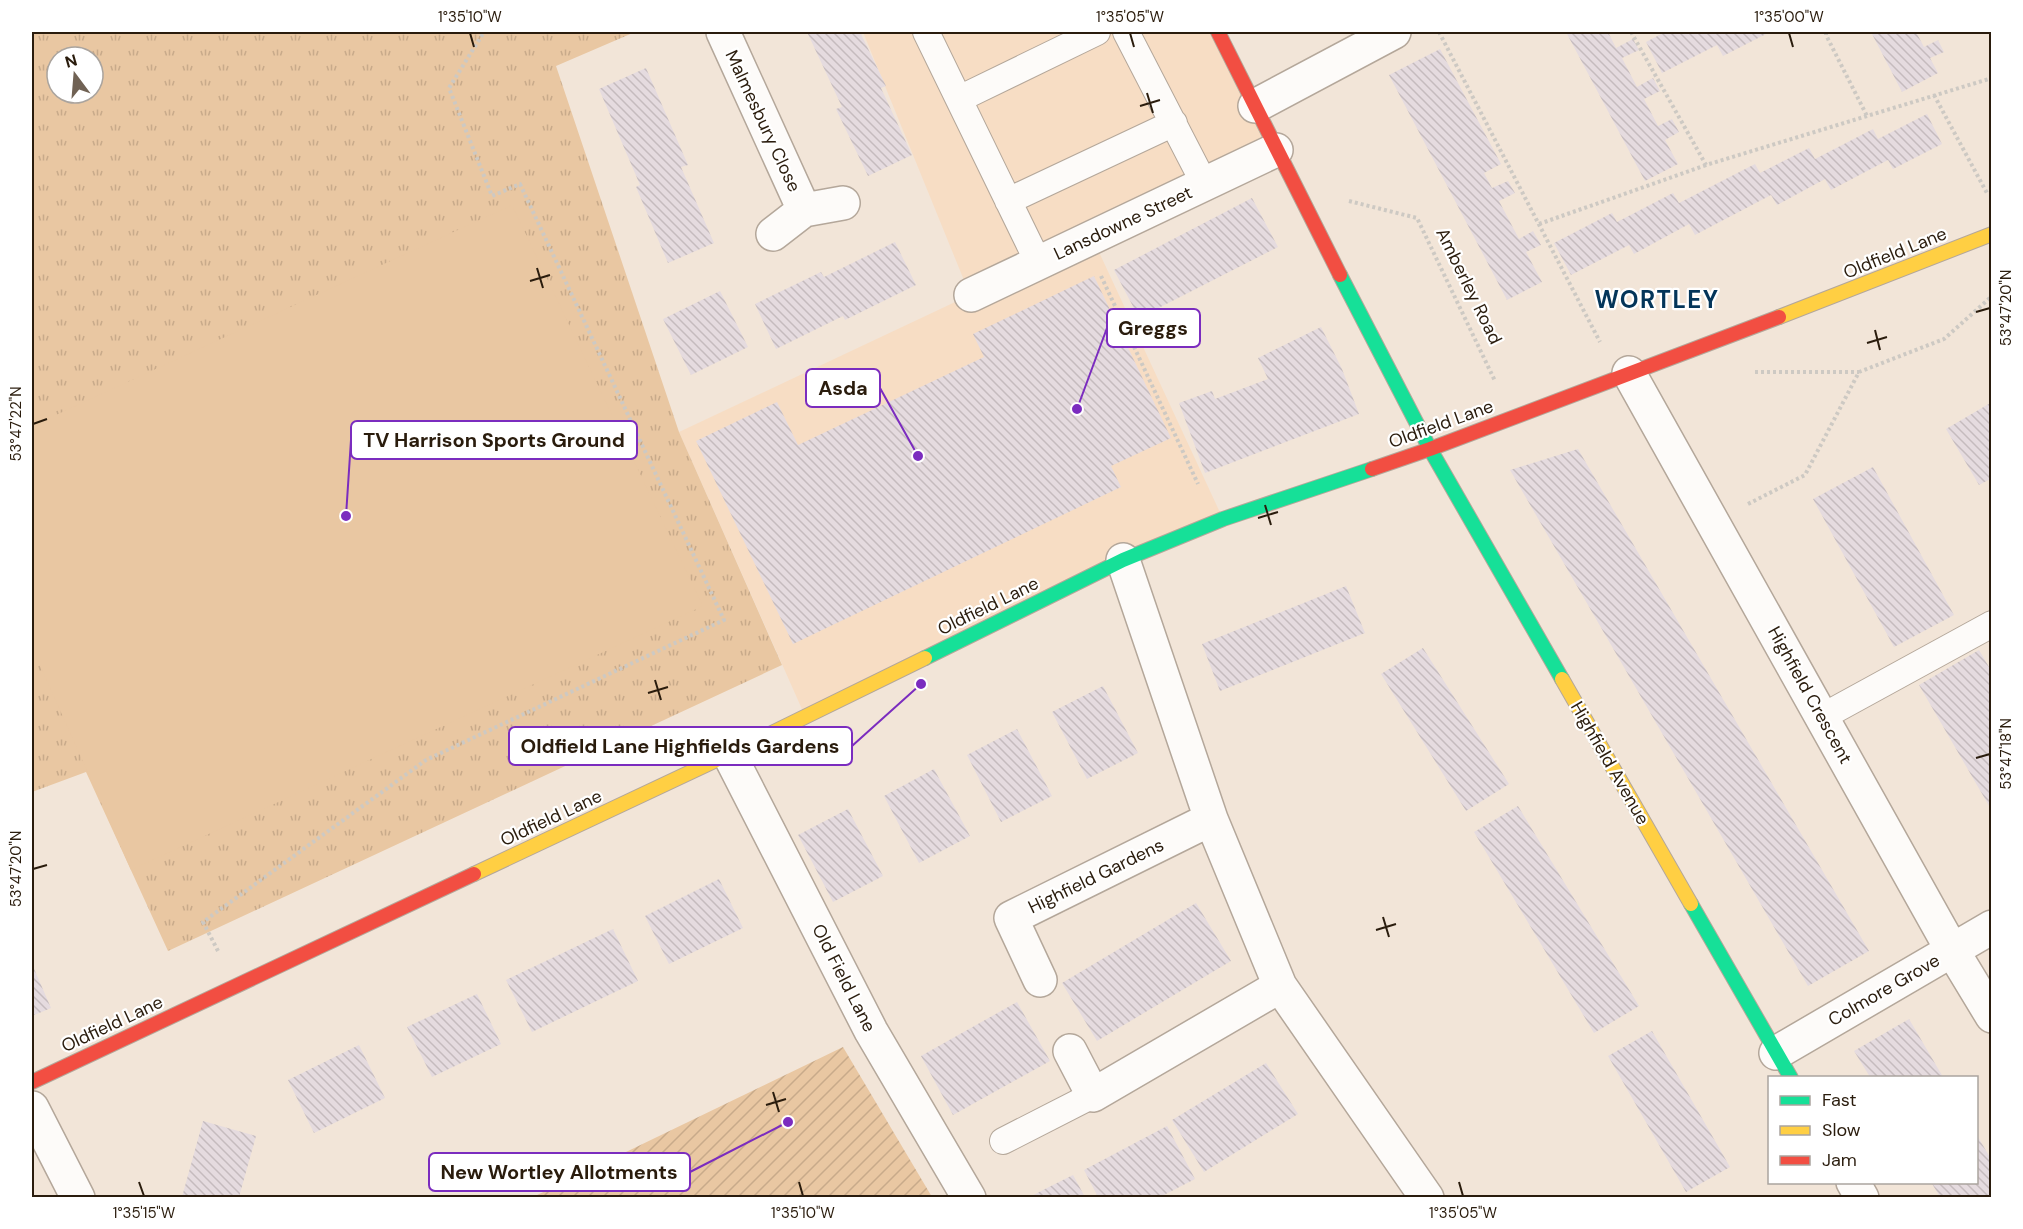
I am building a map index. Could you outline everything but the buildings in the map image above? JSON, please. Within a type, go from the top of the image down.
[{"type":"street","name":"Malmesbury Close","points":[[723,32],[804,210]]},
{"type":"street","points":[[1218,32],[1295,189],[1430,448]]},
{"type":"street","points":[[1255,106],[1394,32]]},
{"type":"street","name":"Lansdowne Street","points":[[970,295],[1276,150]]},
{"type":"street","name":"Malmesbury Close","points":[[773,234],[804,210],[843,203]]},
{"type":"street","name":"Oldfield Lane","points":[[32,1082],[729,754],[1123,560],[1216,522],[1430,448],[1799,310],[1992,234]]},
{"type":"street","name":"Highfield Crescent","points":[[1624,375],[1712,522],[1952,950],[1992,1016]]},
{"type":"street","name":"Highfield Avenue","points":[[1430,448],[1783,1065]]},
{"type":"street","points":[[1123,560],[1211,819],[1280,986],[1427,1197]]},
{"type":"street","name":"Old Field Lane","points":[[729,754],[871,1031],[969,1197]]},
{"type":"street","name":"Highfield Gardens","points":[[1040,980],[1011,918],[1211,819]]},
{"type":"street","name":"Colmore Grove","points":[[1783,1065],[1952,950],[1992,927]]},
{"type":"street","points":[[1070,1051],[1093,1095],[1280,986]]},
{"type":"street","points":[[32,1108],[78,1197]]},
{"type":"street","points":[[1854,1184],[1862,1197]]},
{"type":"lane","points":[[926,32],[1038,262]]},
{"type":"lane","points":[[959,99],[1096,32]]},
{"type":"lane","points":[[1126,32],[1205,185]]},
{"type":"lane","points":[[1008,201],[1174,123]]},
{"type":"lane","points":[[1822,717],[1992,624]]},
{"type":"lane","points":[[1003,1141],[1093,1095]]},
{"type":"path","points":[[235,987],[203,922],[426,760],[724,620],[520,184],[492,196],[449,88],[484,32]]},
{"type":"path","points":[[1439,32],[1539,224],[1624,375]]},
{"type":"path","points":[[1631,32],[1706,165]]},
{"type":"path","points":[[1826,32],[1867,116]]},
{"type":"path","points":[[1539,224],[1706,165],[1992,78]]},
{"type":"path","points":[[1934,95],[1992,202]]},
{"type":"path","name":"Amberley Road","points":[[1295,189],[1417,218],[1512,417]]},
{"type":"path","points":[[1085,240],[1216,522]]},
{"type":"path","points":[[1712,522],[1805,475],[1859,372],[1944,339],[1992,296]]},
{"type":"shaded area","points":[[863,32],[1218,32],[1276,150],[1092,237],[1223,519],[805,716],[679,432],[970,295]]},
{"type":"green space","points":[[32,32],[635,32],[556,66],[679,432],[782,665],[168,951],[86,772],[32,792]]},
{"type":"green space","points":[[512,205],[703,606],[131,870],[32,647],[32,426]]},
{"type":"green space","points":[[843,1047],[932,1197],[533,1197]]},
{"type":"traffic: fast","points":[[1340,275],[1430,449],[1562,679]]},
{"type":"traffic: fast","points":[[925,658],[1123,560],[1223,519],[1372,469]]},
{"type":"traffic: fast","points":[[1691,904],[1790,1076]]},
{"type":"traffic: slow","points":[[1779,317],[1992,234]]},
{"type":"traffic: slow","points":[[474,874],[729,754],[925,658]]},
{"type":"traffic: slow","points":[[1562,679],[1691,904]]},
{"type":"traffic: jam","points":[[1218,32],[1340,275]]},
{"type":"traffic: jam","points":[[1372,469],[1779,317]]},
{"type":"traffic: jam","points":[[32,1082],[474,874]]},
{"type":"place","name":"Greggs","points":[[1077,409]]},
{"type":"place","name":"Asda","points":[[918,456]]},
{"type":"place","name":"TV Harrison Sports Ground","points":[[346,516]]},
{"type":"place","name":"Oldfield Lane Highfields Gardens","points":[[921,684]]},
{"type":"place","name":"New Wortley Allotments","points":[[788,1122]]},
{"type":"district","name":"WORTLEY","points":[[1657,300]]}]
